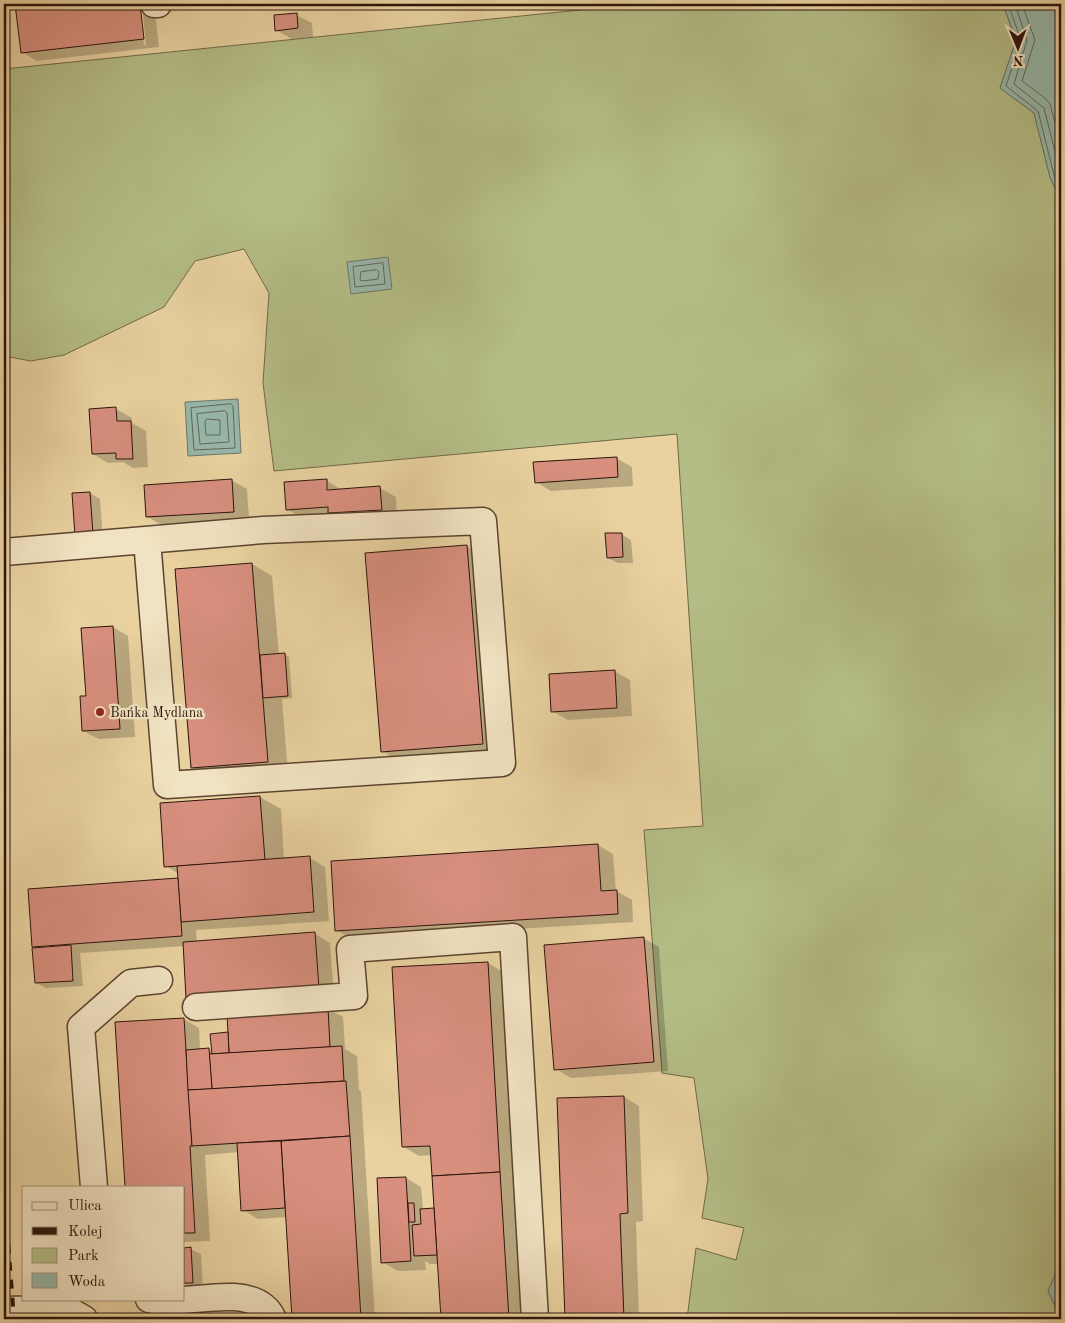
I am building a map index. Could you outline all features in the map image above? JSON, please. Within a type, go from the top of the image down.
[{"type":"lane","points":[[4,552],[263,530],[484,521],[502,763],[167,785],[147,540]]},
{"type":"lane","points":[[196,1007],[354,996],[350,949],[513,937],[535,1319]]},
{"type":"lane","points":[[94,1186],[81,1027],[130,983],[160,980]]},
{"type":"lane","points":[[160,1300],[245,1297],[264,1307],[274,1319]]},
{"type":"lane","points":[[4,1310],[70,1310]]},
{"type":"green space","points":[[609,4],[1003,4],[1016,40],[1000,88],[1034,113],[1050,177],[1061,201],[1061,265],[1058,273],[1061,277],[1061,1262],[1048,1291],[1061,1319],[687,1319],[696,1248],[736,1260],[744,1228],[702,1218],[708,1179],[694,1078],[662,1073],[644,830],[703,826],[677,434],[274,471],[263,383],[269,293],[244,249],[195,261],[164,307],[64,355],[31,361],[4,356],[4,69],[609,7]]},
{"type":"water","points":[[1003,4],[1061,4],[1061,201],[1050,177],[1034,113],[1000,88],[1016,40]]},
{"type":"water","points":[[388,257],[392,289],[351,294],[347,262]]},
{"type":"water","points":[[238,399],[241,453],[188,456],[185,402]]},
{"type":"water","points":[[1061,1262],[1061,1318],[1048,1291]]},
{"type":"building","points":[[15,4],[140,4],[144,39],[21,53]]},
{"type":"building","points":[[297,13],[298,28],[275,31],[274,15]]},
{"type":"building","points":[[116,407],[117,421],[131,421],[133,459],[116,459],[116,453],[92,454],[89,409]]},
{"type":"building","points":[[617,457],[618,477],[535,483],[533,462]]},
{"type":"building","points":[[232,479],[234,512],[146,517],[144,485]]},
{"type":"building","points":[[327,479],[327,490],[380,486],[382,510],[328,513],[328,507],[286,510],[284,482]]},
{"type":"building","points":[[90,492],[93,534],[75,536],[72,493]]},
{"type":"building","points":[[605,533],[622,533],[623,557],[607,558]]},
{"type":"building","points":[[467,545],[483,744],[381,752],[365,553]]},
{"type":"building","points":[[252,563],[268,762],[191,768],[175,569]]},
{"type":"building","points":[[113,626],[120,729],[82,731],[80,696],[86,696],[81,628]]},
{"type":"building","points":[[285,653],[288,696],[263,698],[260,655]]},
{"type":"building","points":[[615,670],[617,708],[551,712],[549,674]]},
{"type":"building","points":[[260,796],[265,860],[164,867],[160,803]]},
{"type":"building","points":[[598,844],[601,891],[617,890],[618,914],[335,931],[331,861]]},
{"type":"building","points":[[310,856],[314,912],[181,922],[177,866]]},
{"type":"building","points":[[178,878],[182,936],[32,947],[28,889]]},
{"type":"building","points":[[315,932],[319,989],[186,999],[183,942]]},
{"type":"building","points":[[644,937],[654,1062],[554,1070],[544,945]]},
{"type":"building","points":[[71,945],[73,981],[35,983],[32,948]]},
{"type":"building","points":[[488,962],[500,1172],[432,1176],[430,1146],[402,1147],[392,967]]},
{"type":"building","points":[[328,1007],[330,1047],[229,1053],[227,1013]]},
{"type":"building","points":[[184,1018],[195,1233],[185,1233],[185,1186],[125,1186],[115,1022]]},
{"type":"building","points":[[228,1032],[229,1053],[212,1054],[210,1034]]},
{"type":"building","points":[[342,1046],[344,1081],[212,1089],[209,1054]]},
{"type":"building","points":[[209,1048],[212,1089],[188,1090],[186,1050]]},
{"type":"building","points":[[346,1081],[350,1136],[192,1146],[188,1090]]},
{"type":"building","points":[[624,1096],[628,1213],[620,1214],[624,1319],[565,1319],[557,1098]]},
{"type":"building","points":[[350,1136],[361,1319],[292,1319],[281,1141]]},
{"type":"building","points":[[281,1141],[285,1208],[241,1211],[237,1143]]},
{"type":"building","points":[[500,1172],[509,1319],[441,1319],[432,1176]]},
{"type":"building","points":[[406,1177],[411,1261],[381,1263],[377,1178]]},
{"type":"building","points":[[408,1203],[414,1203],[415,1222],[409,1222]]},
{"type":"building","points":[[434,1208],[437,1255],[414,1256],[412,1225],[421,1224],[420,1209]]},
{"type":"building","points":[[191,1247],[193,1283],[185,1283],[185,1248]]},
{"type":"railway","points":[[4,1190],[14,1319]]},
{"type":"place","name":"Bańka Mydlana","points":[[100,712]]}]
